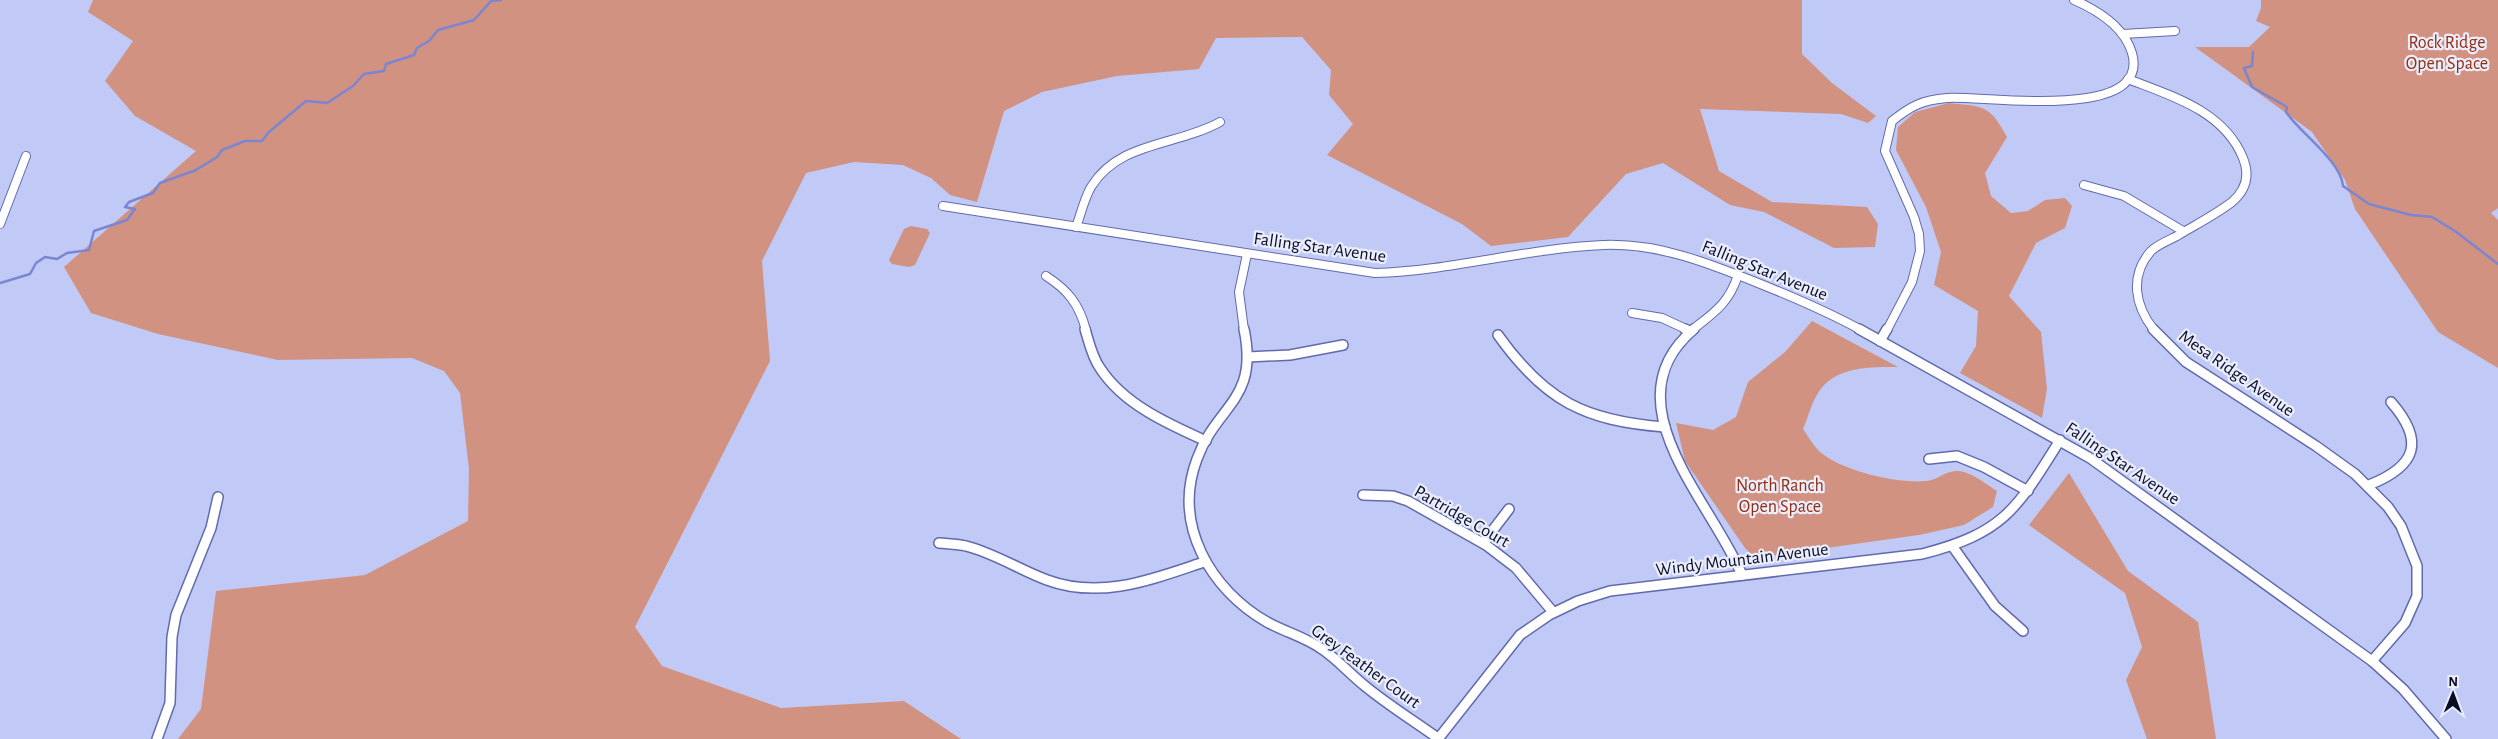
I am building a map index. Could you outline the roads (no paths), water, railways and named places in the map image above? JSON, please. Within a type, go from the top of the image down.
[{"type":"street","points":[[1880,341],[1913,285],[1920,256],[1919,238],[1914,219],[1885,151],[1886,130],[1898,114],[1917,103],[1945,97],[2087,100],[2111,94],[2128,80],[2133,70],[2133,60],[2123,34],[2096,11],[2074,0]]},
{"type":"street","points":[[2123,34],[2175,31]]},
{"type":"street","name":"Mesa Ridge Avenue","points":[[2128,80],[2179,99],[2206,114],[2228,134],[2244,157],[2247,176],[2240,194],[2152,250],[2138,270],[2135,282],[2137,296],[2150,325],[2167,346],[2186,362],[2338,460],[2369,486],[2392,511],[2407,534],[2416,558],[2419,579],[2418,596],[2412,612],[2372,661]]},
{"type":"street","points":[[1076,227],[1092,185],[1102,172],[1117,159],[1149,145],[1201,133],[1220,122]]},
{"type":"street","points":[[0,224],[26,156]]},
{"type":"street","points":[[2084,185],[2108,188],[2128,197],[2150,208],[2183,231]]},
{"type":"street","name":"Falling Star Avenue","points":[[943,206],[1358,271],[1394,273],[1421,271],[1584,246],[1622,244],[1678,253],[1814,306],[2060,440],[2119,477],[2372,661],[2403,689],[2446,739]]},
{"type":"street","name":"Grey Feather Court","points":[[1247,254],[1239,298],[1247,339],[1248,357],[1245,378],[1238,397],[1206,441],[1193,469],[1188,499],[1192,530],[1204,562],[1222,586],[1244,607],[1268,623],[1322,650],[1366,687],[1438,739]]},
{"type":"street","points":[[1738,275],[1732,292],[1722,305],[1689,331],[1674,349],[1664,366],[1660,381],[1665,427],[1692,490],[1728,543],[1742,575]]},
{"type":"street","points":[[1046,276],[1066,289],[1075,302],[1082,318],[1091,353],[1110,382],[1125,395],[1162,420],[1206,441]]},
{"type":"street","points":[[1632,313],[1654,314],[1668,318],[1689,331]]},
{"type":"street","points":[[1498,335],[1511,357],[1527,375],[1564,402],[1589,414],[1612,421],[1665,427]]},
{"type":"street","points":[[1248,357],[1290,355],[1343,345]]},
{"type":"street","points":[[2369,486],[2397,472],[2407,461],[2412,449],[2410,430],[2391,402]]},
{"type":"street","name":"Windy Mountain Avenue","points":[[1438,739],[1465,707],[1509,646],[1530,627],[1553,612],[1581,599],[1610,591],[1922,554],[1953,547],[1980,536],[1999,524],[2014,510],[2060,440]]},
{"type":"street","points":[[1929,459],[1957,456],[1984,467],[2028,491]]},
{"type":"street","name":"Partridge Court","points":[[1363,495],[1393,496],[1408,501],[1483,543],[1516,568],[1553,612]]},
{"type":"street","points":[[157,739],[170,702],[171,647],[176,617],[186,587],[210,535],[218,497]]},
{"type":"street","points":[[1483,543],[1509,509]]},
{"type":"street","points":[[938,544],[966,546],[1049,581],[1084,589],[1110,588],[1147,581],[1204,562]]},
{"type":"street","points":[[1953,547],[1995,606],[2023,631]]},
{"type":"waterway","points":[[0,283],[30,274],[36,263],[45,257],[57,259],[67,253],[89,250],[94,231],[127,220],[135,209],[125,207],[129,202],[153,193],[160,183],[196,170],[217,157],[222,150],[245,141],[262,141],[269,132],[306,101],[327,103],[353,86],[364,74],[384,71],[386,64],[414,55],[417,48],[429,41],[438,30],[474,20],[491,1],[501,0]]},
{"type":"waterway","points":[[2253,52],[2252,66],[2244,68],[2252,87],[2287,107],[2286,112],[2292,120],[2328,157],[2341,177],[2343,186],[2369,204],[2411,215],[2432,217],[2455,231],[2498,264]]},
{"type":"park label","name":"Rock Ridge Open Space","points":[[2447,52]]},
{"type":"park label","name":"North Ranch Open Space","points":[[1780,495]]}]
